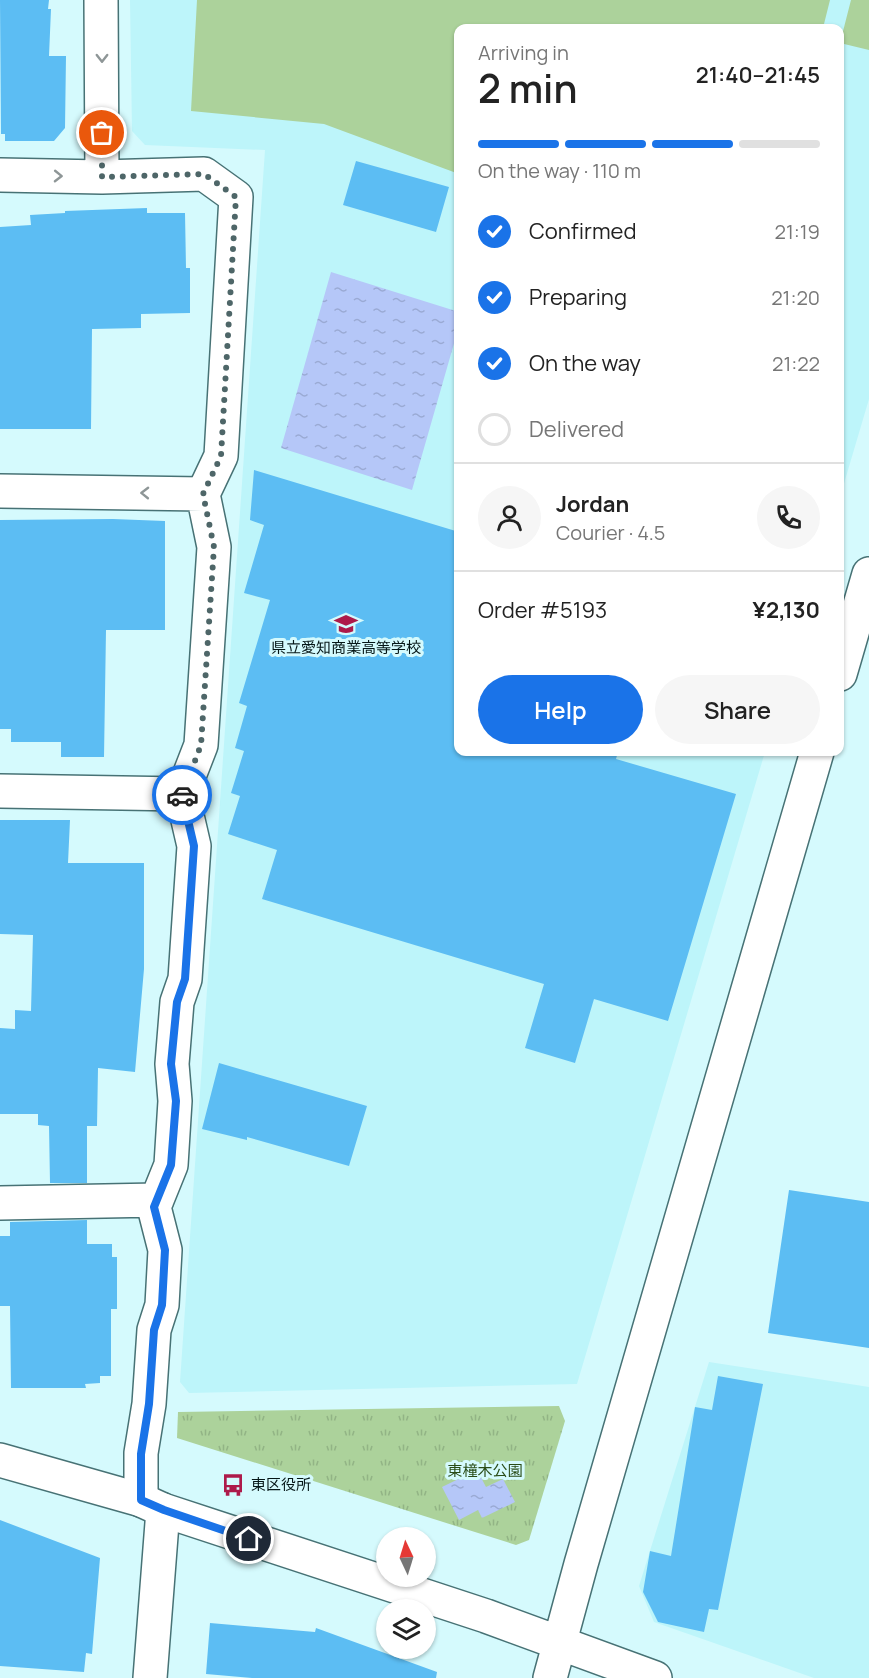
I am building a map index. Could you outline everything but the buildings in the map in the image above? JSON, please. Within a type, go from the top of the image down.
[{"type":"street","points":[[101,0],[102,177]]},
{"type":"street","points":[[0,175],[102,177],[204,174],[236,197],[221,456],[203,494],[214,547],[201,745],[182,794],[194,846],[185,979],[177,1002],[171,1064],[176,1101],[171,1165],[154,1207],[165,1250],[162,1305],[154,1330],[149,1404],[141,1454],[152,1505],[150,1678]]},
{"type":"street","points":[[0,491],[203,494]]},
{"type":"street","points":[[844,660],[869,574]]},
{"type":"street","points":[[550,1678],[816,756]]},
{"type":"street","points":[[0,791],[182,794]]},
{"type":"street","points":[[0,1203],[157,1200]]},
{"type":"street","points":[[0,1460],[152,1505],[475,1613],[655,1678]]},
{"type":"shaded area","name":"県立愛知商業高等学校","points":[[130,0],[869,0],[869,399],[844,483],[844,24],[454,24],[454,756],[764,756],[577,1384],[189,1393],[180,1382],[265,150],[145,145],[132,131]]},
{"type":"shaded area","points":[[709,1362],[869,1387],[869,1678],[814,1678],[654,1622],[639,1586]]},
{"type":"green space","points":[[197,0],[830,0],[824,24],[454,24],[454,172],[324,124],[191,111]]},
{"type":"green space","points":[[851,0],[869,0],[869,50],[844,44],[844,27]]},
{"type":"green space","name":"東橦木公園","points":[[559,1406],[565,1421],[529,1540],[516,1545],[177,1438],[178,1412]]},
{"type":"water","points":[[331,272],[454,310],[454,343],[412,490],[281,448]]},
{"type":"water","points":[[477,1470],[486,1487],[503,1479],[515,1502],[482,1518],[478,1510],[459,1520],[442,1487]]},
{"type":"way so far","points":[[102,133],[102,177],[204,174],[236,197],[221,456],[203,494],[214,547],[201,745],[182,795]]},
{"type":"place","name":"県立愛知商業高等学校","points":[[346,624]]},
{"type":"place","name":"東区役所","points":[[233,1485]]},
{"type":"route","points":[[182,795],[194,846],[185,979],[177,1002],[171,1064],[176,1101],[171,1165],[154,1207],[165,1250],[162,1305],[154,1330],[149,1404],[141,1454],[141,1500],[249,1539]]}]
